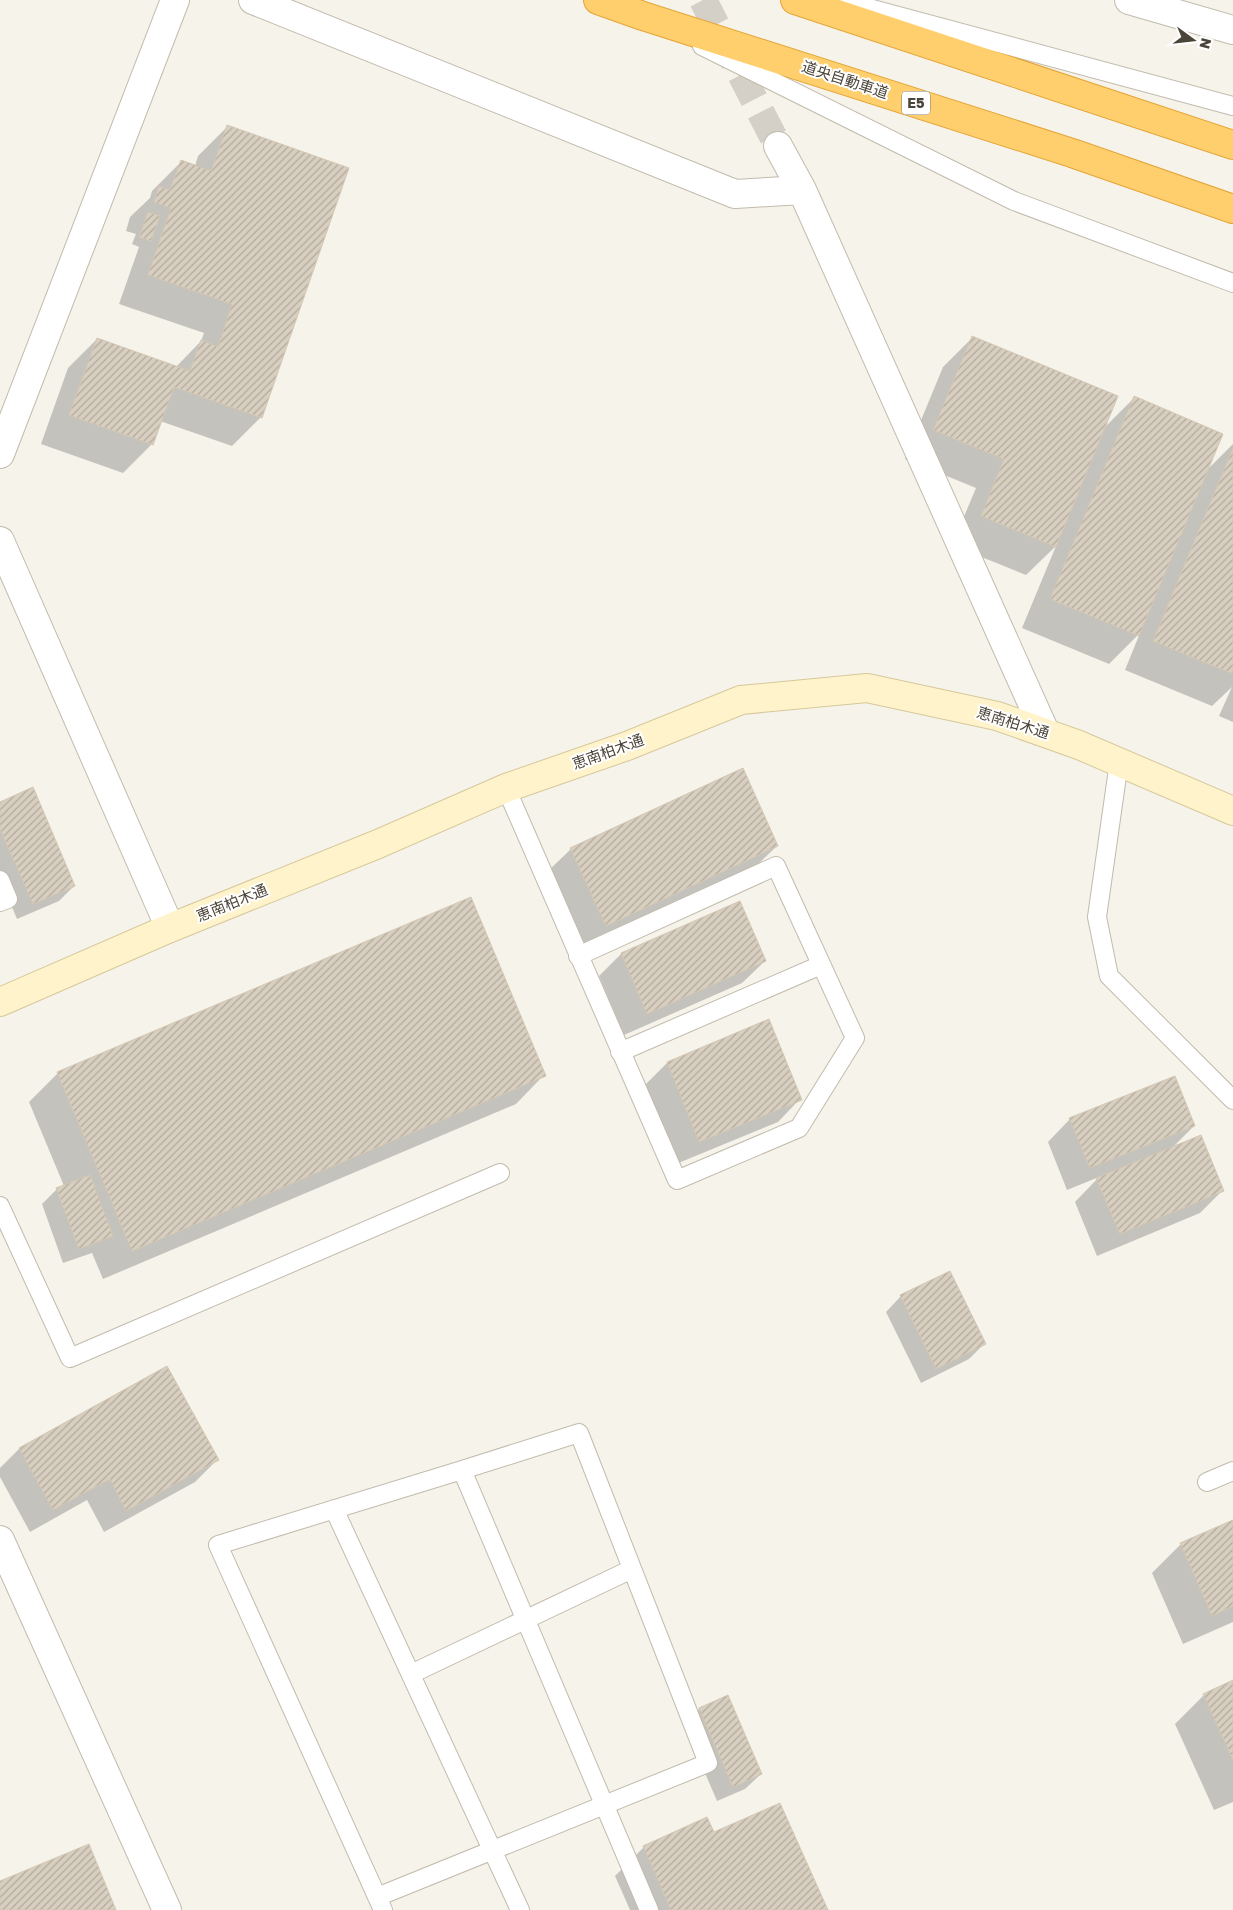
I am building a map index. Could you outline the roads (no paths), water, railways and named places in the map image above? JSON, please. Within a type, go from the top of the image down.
[{"type":"highway","name":"道央自動車道","points":[[598,0],[1072,153],[1233,209]]},
{"type":"highway","points":[[795,0],[1233,145]]},
{"type":"street","points":[[2,445],[175,0]]},
{"type":"street","points":[[253,0],[735,194],[802,190]]},
{"type":"street","points":[[1129,0],[1233,30]]},
{"type":"street","points":[[778,146],[802,190],[1045,732]]},
{"type":"street","points":[[0,540],[170,928]]},
{"type":"street","name":"恵南柏木通","points":[[0,1002],[170,928],[378,844],[506,788],[627,746],[741,700],[867,688],[997,716],[1045,732],[1233,811]]},
{"type":"street","points":[[0,1540],[166,1910]]},
{"type":"lane","points":[[839,0],[1233,106]]},
{"type":"lane","points":[[643,16],[1014,201],[1233,283]]},
{"type":"lane","points":[[1119,762],[1097,917],[1109,976],[1233,1100]]},
{"type":"lane","points":[[506,788],[578,956],[677,1180],[798,1128],[855,1038],[776,866],[578,956]]},
{"type":"lane","points":[[0,880],[8,899],[0,902]]},
{"type":"lane","points":[[620,1052],[822,965]]},
{"type":"lane","points":[[0,1206],[70,1358],[500,1172]]},
{"type":"lane","points":[[579,1433],[708,1763],[494,1851],[380,1904],[218,1544],[462,1470],[579,1433]]},
{"type":"lane","points":[[462,1470],[648,1910]]},
{"type":"lane","points":[[1207,1482],[1233,1471]]},
{"type":"lane","points":[[334,1509],[520,1910]]},
{"type":"lane","points":[[411,1674],[632,1569]]},
{"type":"tunnel","points":[[703,0],[778,146]]}]
